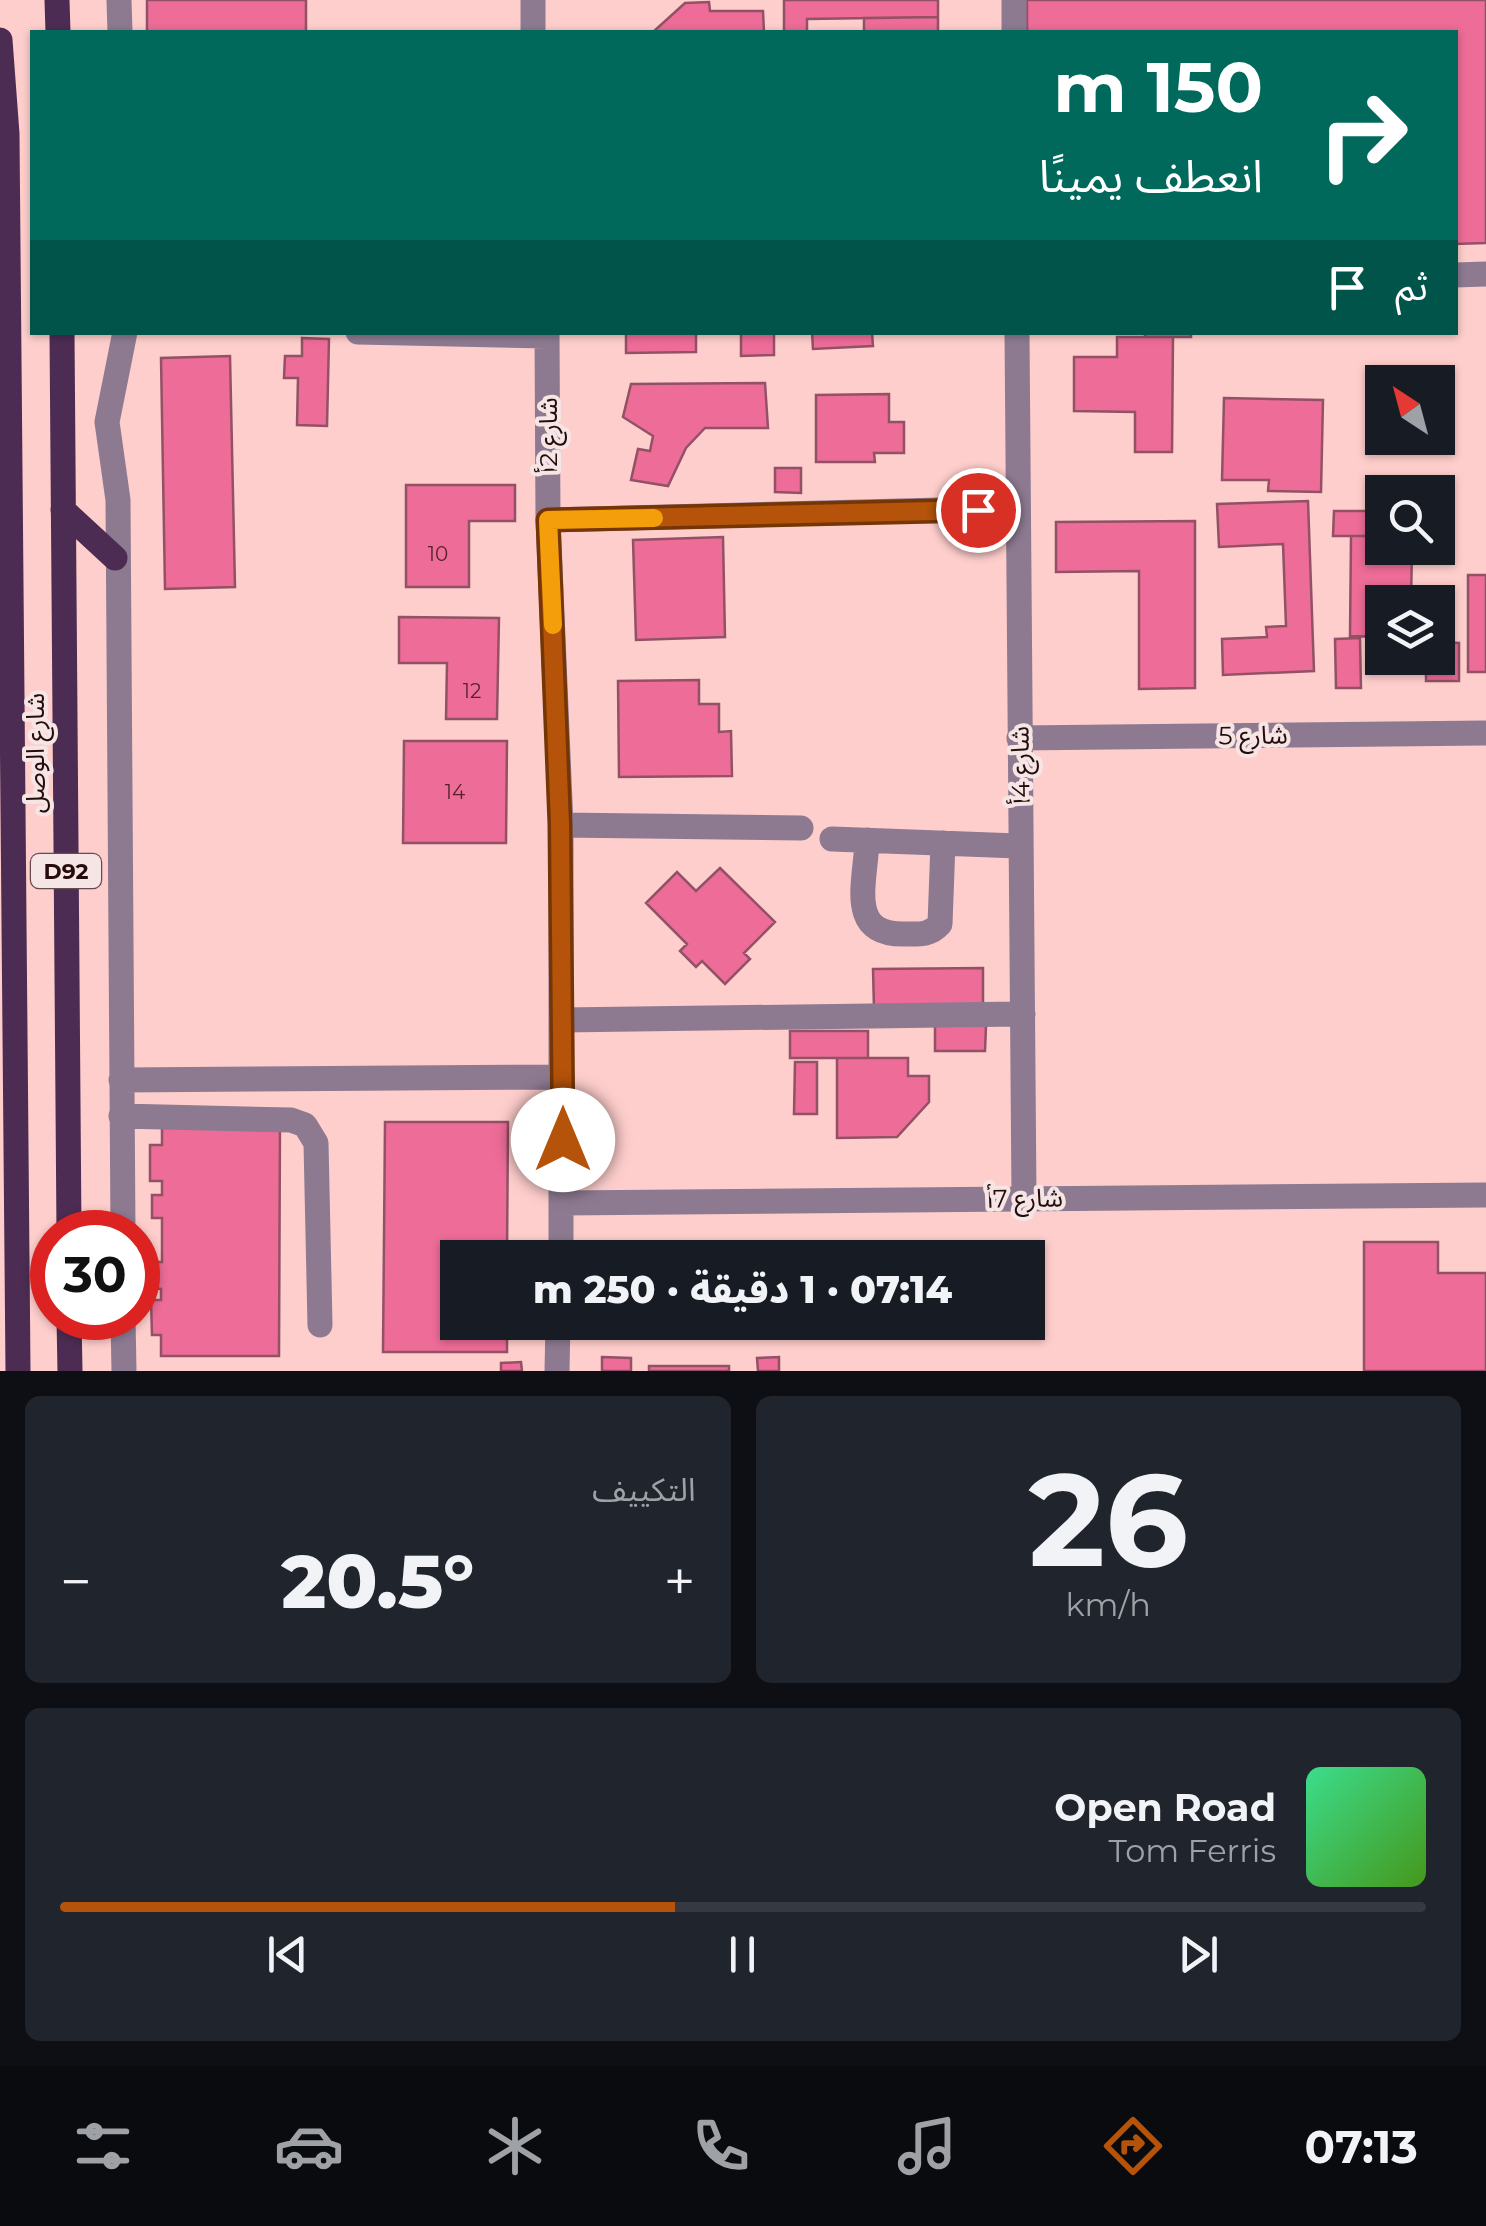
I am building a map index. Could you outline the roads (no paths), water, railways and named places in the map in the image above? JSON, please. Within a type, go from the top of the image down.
[{"type":"main road","points":[[57,0],[58,30]]},
{"type":"main road","name":"شارع الوصل","points":[[0,40],[4,134],[8,903],[18,1371]]},
{"type":"main road","name":"شارع الوصل","points":[[62,335],[68,1210]]},
{"type":"main road","points":[[64,510],[115,558]]},
{"type":"main road","points":[[69,1340],[70,1371]]},
{"type":"street","points":[[119,0],[120,30]]},
{"type":"street","points":[[1014,0],[1014,30]]},
{"type":"street","points":[[1458,275],[1486,274]]},
{"type":"street","points":[[122,1210],[115,558],[118,500],[107,422],[124,335]]},
{"type":"street","name":"شارع 2أ","points":[[547,335],[548,520],[560,824],[562,1240]]},
{"type":"street","name":"شارع 4أ","points":[[1017,335],[1024,1198]]},
{"type":"street","points":[[548,520],[1018,508]]},
{"type":"street","name":"شارع 5","points":[[1019,738],[1486,733]]},
{"type":"street","points":[[560,824],[801,828]]},
{"type":"street","points":[[832,839],[1022,846]]},
{"type":"street","points":[[868,840],[864,914],[871,927],[884,934],[925,934],[940,924],[943,843]]},
{"type":"street","points":[[562,1020],[1022,1014]]},
{"type":"street","points":[[121,1080],[562,1078]]},
{"type":"street","points":[[121,1116],[292,1120],[310,1130],[316,1142],[320,1324]]},
{"type":"street","name":"شارع 7أ","points":[[563,1203],[1486,1194]]},
{"type":"street","points":[[124,1340],[124,1371]]},
{"type":"street","points":[[556,1371],[557,1340]]}]
